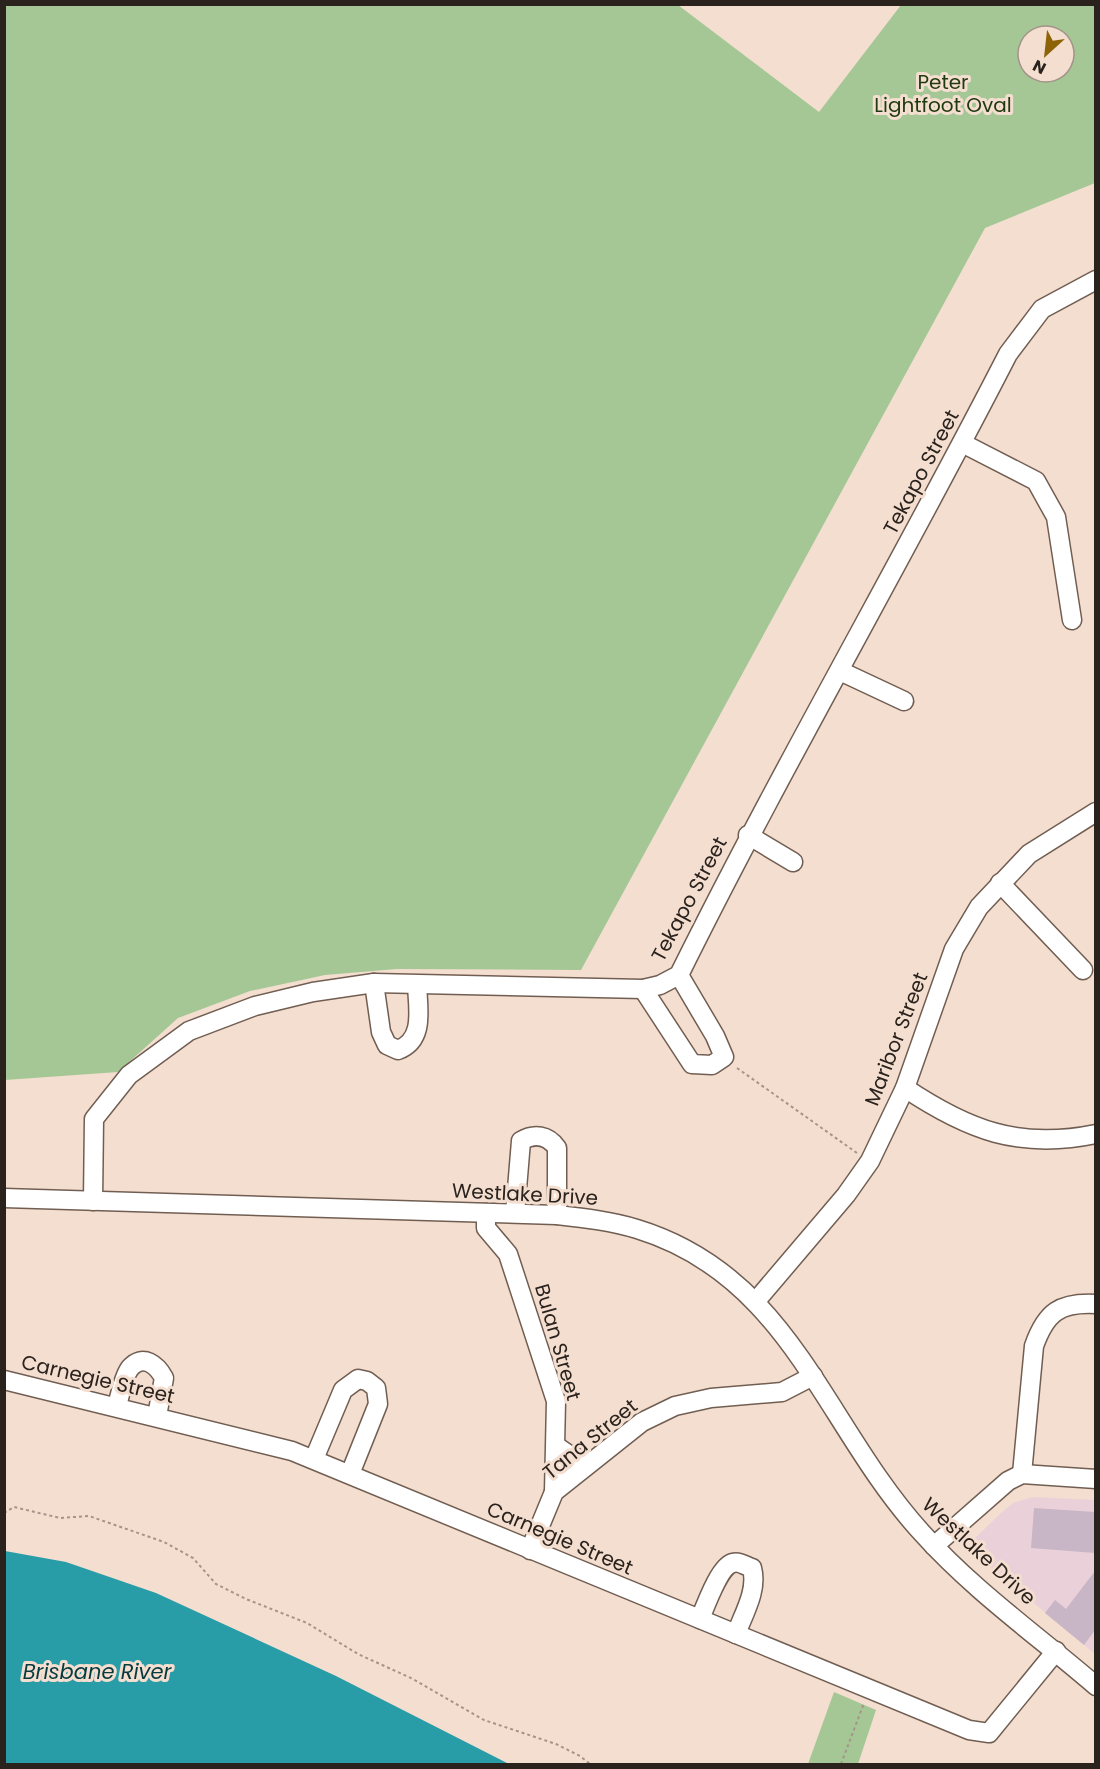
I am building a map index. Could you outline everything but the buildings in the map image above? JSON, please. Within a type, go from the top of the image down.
[{"type":"street","name":"Tekapo Street","points":[[93,1201],[94,1119],[129,1075],[189,1031],[255,1006],[313,992],[374,983],[643,990],[660,985],[679,975],[748,835],[840,671],[1008,354],[1042,309],[1095,280]]},
{"type":"street","points":[[962,443],[1036,481],[1056,517],[1072,620]]},
{"type":"street","points":[[840,671],[904,701]]},
{"type":"street","name":"Maribor Street","points":[[756,1301],[846,1195],[870,1161],[905,1088],[954,949],[979,908],[1029,854],[1095,812]]},
{"type":"street","points":[[748,835],[793,862]]},
{"type":"street","points":[[1000,883],[1083,970]]},
{"type":"street","points":[[643,990],[692,1064],[712,1065],[724,1057],[679,975]]},
{"type":"street","points":[[374,983],[381,1032],[387,1045],[398,1050],[409,1046],[418,1032],[417,985]]},
{"type":"street","points":[[905,1088],[946,1115],[1005,1137],[1069,1140],[1095,1134]]},
{"type":"street","points":[[515,1213],[521,1141],[527,1137],[541,1136],[552,1140],[557,1148],[557,1215]]},
{"type":"street","name":"Westlake Drive","points":[[4,1198],[557,1215],[613,1223],[658,1237],[701,1258],[756,1301],[781,1330],[898,1504],[934,1546],[1095,1686]]},
{"type":"street","name":"Bulan Street","points":[[486,1213],[486,1228],[508,1254],[556,1401],[554,1492]]},
{"type":"street","points":[[1022,1474],[1034,1346],[1041,1326],[1053,1312],[1060,1309],[1075,1303],[1095,1304]]},
{"type":"street","points":[[117,1406],[129,1369],[139,1362],[150,1362],[158,1366],[164,1378],[157,1416]]},
{"type":"street","name":"Tana Street","points":[[530,1550],[554,1492],[642,1422],[675,1406],[711,1398],[782,1392],[813,1376]]},
{"type":"street","points":[[314,1460],[343,1390],[358,1379],[367,1381],[376,1388],[378,1404],[350,1474]]},
{"type":"street","name":"Carnegie Street","points":[[4,1380],[292,1450],[969,1730],[989,1733],[1056,1651]]},
{"type":"street","points":[[556,1446],[572,1457],[591,1461]]},
{"type":"street","points":[[934,1546],[1008,1481],[1022,1474],[1095,1479]]},
{"type":"street","points":[[700,1619],[725,1567],[733,1562],[752,1568],[753,1589],[736,1634]]},
{"type":"path","points":[[724,1057],[870,1161]]},
{"type":"path","points":[[4,1513],[14,1507],[60,1518],[89,1516],[164,1542],[193,1558],[216,1584],[246,1599],[307,1623],[358,1654],[413,1679],[484,1720],[555,1744],[590,1764]]},
{"type":"path","points":[[841,1764],[869,1690]]},
{"type":"shaded area","points":[[1033,1497],[1095,1500],[1095,1654],[975,1554],[972,1546],[973,1540],[1013,1503]]},
{"type":"green space","name":"Peter Lightfoot Oval","points":[[5,4],[678,5],[819,112],[901,5],[1095,5],[1095,183],[985,228],[581,970],[397,969],[325,975],[250,991],[178,1018],[118,1072],[5,1080]]},
{"type":"green space","points":[[834,1692],[876,1710],[858,1764],[808,1764]]},
{"type":"water","name":"Brisbane River","points":[[5,1551],[66,1562],[156,1593],[336,1676],[509,1764],[5,1764]]}]
